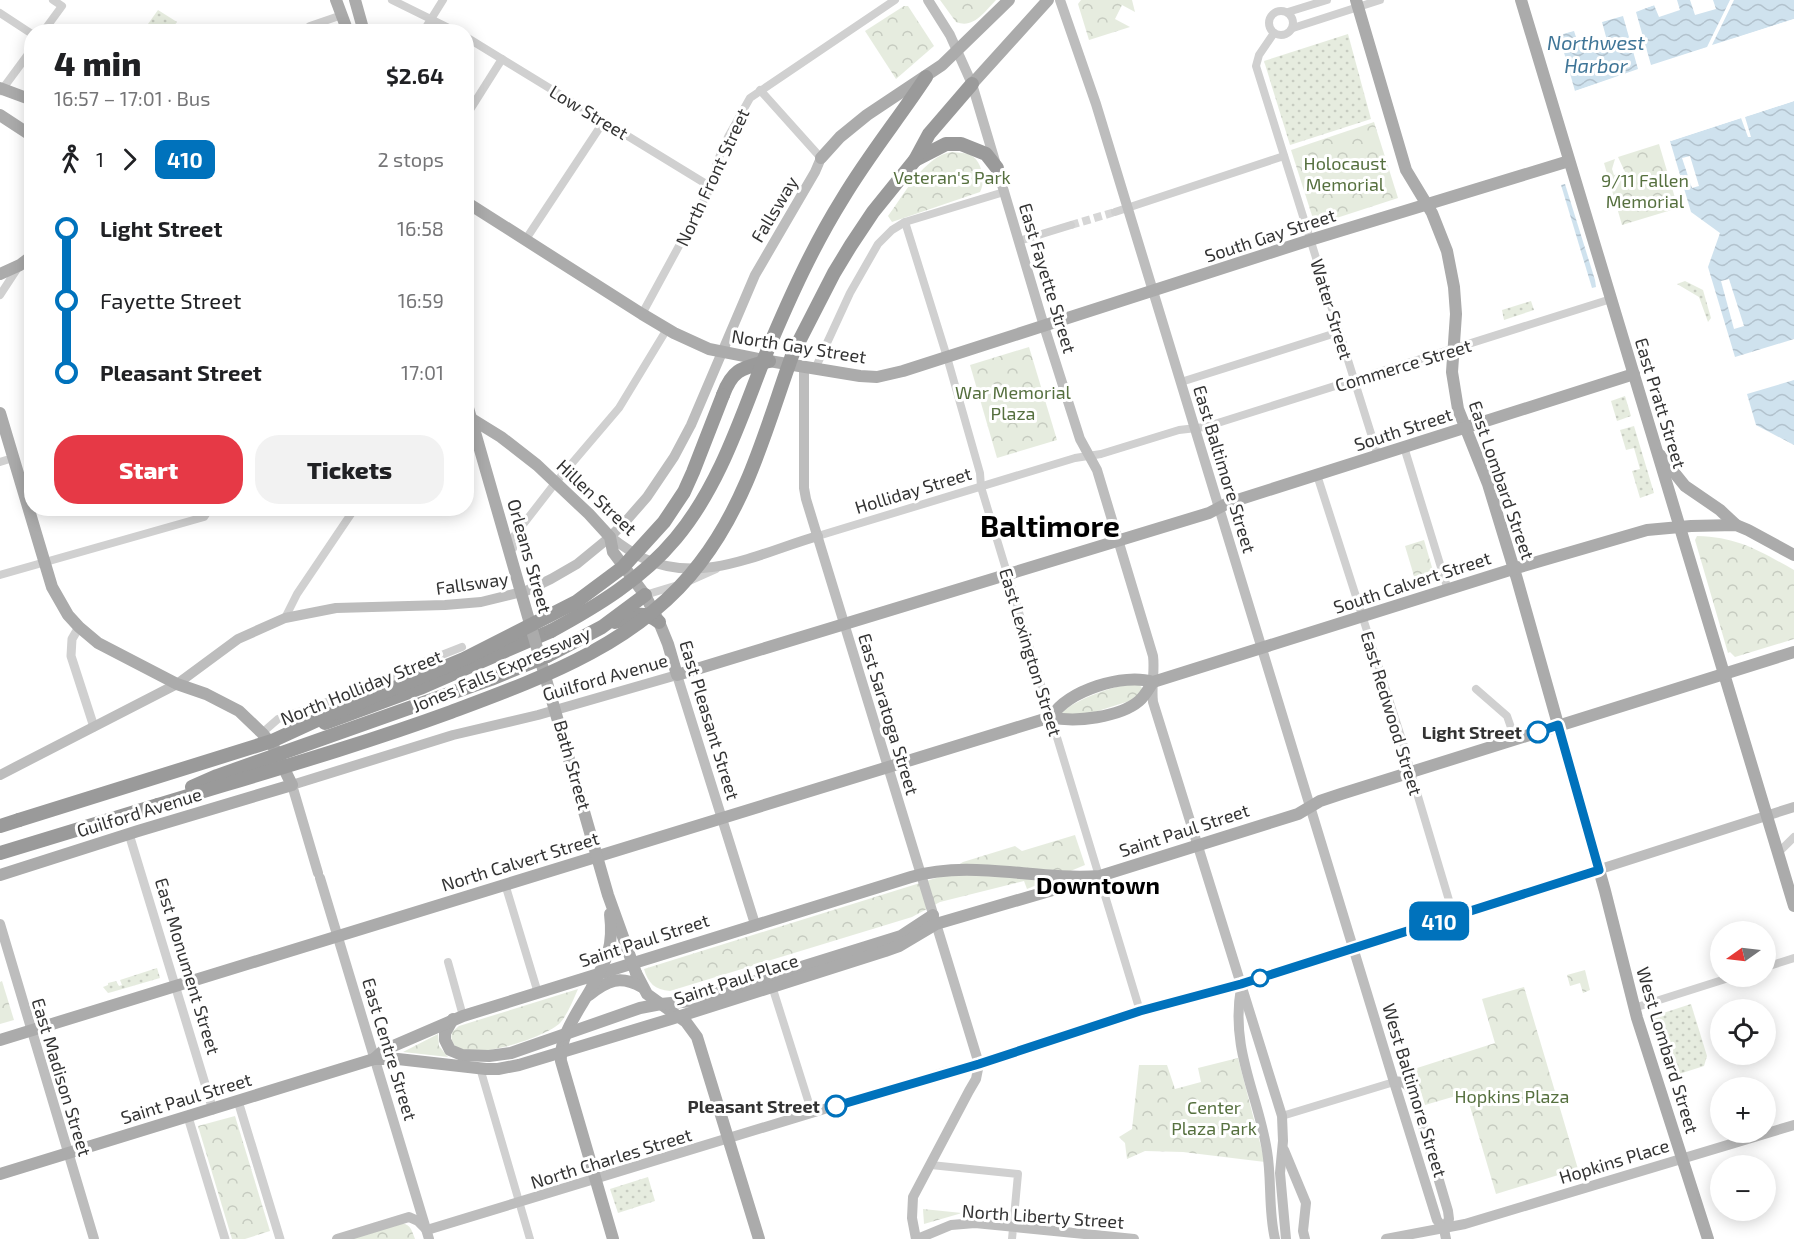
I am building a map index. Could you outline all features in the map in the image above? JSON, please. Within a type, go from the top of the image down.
[{"type":"highway","name":"Jones Falls Expressway","points":[[0,826],[267,737],[374,706],[512,649],[578,617],[621,589],[660,556],[702,501],[714,480],[739,423],[794,288],[825,228],[863,167],[926,77]]},
{"type":"highway","name":"Jones Falls Expressway","points":[[0,853],[375,738],[473,704],[574,661],[599,649],[634,627],[687,580],[724,528],[752,471],[793,353],[834,273],[873,212],[915,160],[929,134],[972,84]]},
{"type":"highway","points":[[915,160],[946,144],[961,144],[986,154],[997,168]]},
{"type":"highway","points":[[267,737],[322,718],[464,659],[576,602],[609,579],[652,537],[680,500],[728,381],[739,370],[768,355]]},
{"type":"highway","points":[[158,805],[217,776],[547,656],[602,627],[645,596]]},
{"type":"highway","points":[[602,627],[641,614],[651,615],[659,622]]},
{"type":"highway","points":[[0,821],[19,820]]},
{"type":"highway","points":[[0,857],[20,847]]},
{"type":"main road","points":[[336,0],[345,24]]},
{"type":"main road","points":[[355,0],[362,24]]},
{"type":"main road","name":"East Fayette Street","points":[[928,0],[958,50],[972,84],[1044,326],[1080,439],[1097,470],[1153,656],[1153,702],[1282,1116],[1280,1173],[1286,1239]]},
{"type":"main road","points":[[821,158],[840,137],[867,115],[926,77],[958,50],[1008,0]]},
{"type":"main road","points":[[972,84],[1048,0]]},
{"type":"main road","name":"East Baltimore Street","points":[[1060,0],[1081,55],[1355,949]]},
{"type":"main road","name":"East Pratt Street","points":[[1521,0],[1794,906]]},
{"type":"main road","name":"East Lombard Street","points":[[1357,3],[1406,170],[1427,204],[1441,233],[1452,273],[1455,304],[1454,385],[1464,428],[1488,484],[1599,870]]},
{"type":"main road","points":[[1,90],[24,97]]},
{"type":"main road","points":[[0,115],[24,131]]},
{"type":"main road","name":"Fallsway","points":[[0,775],[177,684],[238,639],[285,618],[336,608],[462,604],[498,599],[526,591],[571,568],[610,537],[647,497],[674,457],[691,425],[755,275],[821,158]]},
{"type":"main road","name":"South Gay Street","points":[[1154,291],[1310,240],[1569,161]]},
{"type":"main road","name":"North Gay Street","points":[[474,207],[642,314],[702,346],[721,352],[768,355],[809,368],[860,376],[877,377],[903,371],[1154,291]]},
{"type":"main road","points":[[0,274],[24,262]]},
{"type":"main road","name":"East Saratoga Street","points":[[809,368],[804,488],[809,511],[979,1064]]},
{"type":"main road","name":"South Street","points":[[1219,508],[1228,503],[1634,374]]},
{"type":"main road","points":[[0,413],[24,494]]},
{"type":"main road","name":"Hillen Street","points":[[474,421],[501,437],[556,482],[610,537],[631,552],[663,566],[694,570],[717,568]]},
{"type":"main road","name":"Orleans Street","points":[[474,429],[608,895],[642,987],[647,994],[690,1025],[697,1037],[759,1239]]},
{"type":"main road","points":[[1656,450],[1685,486],[1720,510],[1736,525],[1794,555]]},
{"type":"main road","name":"Guilford Avenue","points":[[0,875],[453,735],[558,710],[677,675],[1008,575],[1219,508]]},
{"type":"main road","points":[[31,516],[52,587],[68,615],[98,643],[177,684]]},
{"type":"main road","points":[[1679,526],[1736,525]]},
{"type":"main road","name":"South Calvert Street","points":[[1262,648],[1513,569],[1647,530],[1679,526]]},
{"type":"main road","name":"Holliday Street","points":[[717,568],[818,536]]},
{"type":"main road","name":"East Pleasant Street","points":[[610,537],[613,552],[645,596],[668,644],[755,924]]},
{"type":"main road","name":"North Calvert Street","points":[[0,1040],[1052,717],[1066,701],[1093,689],[1125,679],[1139,678],[1153,682],[1262,648]]},
{"type":"main road","points":[[1311,806],[1320,801],[1558,725],[1794,652]]},
{"type":"main road","name":"North Calvert Street","points":[[1052,717],[1061,720],[1082,719],[1123,709],[1144,697],[1153,682]]},
{"type":"main road","name":"East Centre Street","points":[[177,684],[206,694],[231,707],[267,737],[284,765],[292,785],[427,1236]]},
{"type":"main road","name":"Saint Paul Street","points":[[0,1174],[68,1155],[374,1059],[384,1050],[458,1017],[921,874],[957,869],[1073,878],[1100,876],[1298,814],[1311,806]]},
{"type":"main road","name":"North Charles Street","points":[[427,1236],[519,1203],[979,1064],[1140,1011],[1241,984],[1355,949],[1794,807]]},
{"type":"main road","name":"West Lombard Street","points":[[1599,870],[1634,1008],[1708,1239]]},
{"type":"main road","name":"Saint Paul Place","points":[[458,1017],[445,1033],[445,1040],[450,1050],[462,1055],[489,1056],[512,1053],[639,1008],[692,1001],[771,982],[892,948],[935,919],[1100,876]]},
{"type":"main road","name":"Orleans Street","points":[[560,1053],[567,1033],[607,959],[612,929],[608,895]]},
{"type":"main road","name":"East Madison Street","points":[[0,924],[94,1239]]},
{"type":"main road","name":"West Baltimore Street","points":[[1355,949],[1437,1220],[1445,1234]]},
{"type":"main road","points":[[589,992],[617,980],[630,981],[642,987]]},
{"type":"main road","name":"Saint Paul Place","points":[[374,1059],[398,1059],[480,1068],[510,1067],[679,1016],[771,982]]},
{"type":"main road","points":[[1241,984],[1239,1019],[1244,1065],[1268,1156],[1275,1239]]},
{"type":"main road","points":[[639,1028],[649,1020],[661,1004]]},
{"type":"main road","points":[[560,1053],[613,1239]]},
{"type":"main road","points":[[917,1239],[912,1218],[913,1197],[973,1085],[979,1064]]},
{"type":"main road","points":[[1386,1239],[1445,1234],[1449,1219],[1414,1096],[1407,1084],[1394,1082]]},
{"type":"main road","name":"Hopkins Place","points":[[1445,1234],[1504,1213],[1794,1125]]},
{"type":"main road","points":[[1282,1141],[1287,1159],[1306,1203],[1303,1231],[1305,1239]]},
{"type":"main road","points":[[1268,1156],[1280,1173]]},
{"type":"main road","points":[[337,1239],[409,1217],[418,1221],[427,1236]]},
{"type":"main road","name":"North Liberty Street","points":[[917,1239],[934,1231],[963,1223],[1134,1239]]},
{"type":"street","points":[[50,24],[62,6],[53,0]]},
{"type":"street","points":[[392,0],[443,24]]},
{"type":"street","points":[[428,24],[443,0]]},
{"type":"street","name":"North Front Street","points":[[642,314],[711,187],[717,162],[734,124],[750,98],[895,0]]},
{"type":"street","points":[[1327,0],[1288,12],[1278,11],[1270,17],[1270,28],[1274,33],[1285,35],[1293,28],[1357,3],[1380,0]]},
{"type":"street","points":[[1288,12],[1294,21],[1293,28]]},
{"type":"street","points":[[0,13],[24,29]]},
{"type":"street","points":[[316,24],[342,15]]},
{"type":"street","name":"Water Street","points":[[1274,33],[1257,58],[1256,66],[1378,456]]},
{"type":"street","name":"Low Street","points":[[474,42],[711,187]]},
{"type":"street","points":[[474,103],[502,59]]},
{"type":"street","points":[[1,90],[24,60]]},
{"type":"street","points":[[760,90],[821,158]]},
{"type":"street","points":[[526,239],[604,121]]},
{"type":"street","points":[[1115,212],[1284,156]]},
{"type":"street","points":[[905,222],[1004,192]]},
{"type":"street","name":"East Lexington Street","points":[[905,222],[947,357],[980,473],[981,487],[1140,1011]]},
{"type":"street","name":"East Saratoga Street","points":[[809,368],[878,244],[892,230],[905,222]]},
{"type":"street","points":[[1019,241],[1071,225]]},
{"type":"street","points":[[0,295],[20,265]]},
{"type":"street","name":"Commerce Street","points":[[1195,428],[1611,299]]},
{"type":"street","points":[[526,591],[511,540],[556,482],[619,408],[667,329]]},
{"type":"street","points":[[1181,382],[1339,332]]},
{"type":"street","name":"Holliday Street","points":[[818,536],[1054,464],[1101,454],[1179,430],[1195,428]]},
{"type":"street","points":[[1404,447],[1448,590]]},
{"type":"street","points":[[0,462],[13,458]]},
{"type":"street","name":"East Redwood Street","points":[[1317,475],[1404,746],[1410,773],[1454,916]]},
{"type":"street","points":[[0,575],[205,516]]},
{"type":"street","points":[[285,618],[297,594],[350,516]]},
{"type":"street","name":"Holliday Street","points":[[645,596],[717,568]]},
{"type":"street","points":[[79,627],[72,639],[71,656],[94,727]]},
{"type":"street","name":"North Holliday Street","points":[[267,737],[278,719],[381,683],[411,667],[462,647]]},
{"type":"street","points":[[1476,689],[1507,716],[1515,739]]},
{"type":"street","name":"Bath Street","points":[[558,710],[599,855]]},
{"type":"street","name":"East Monument Street","points":[[129,834],[213,1110]]},
{"type":"street","points":[[1778,853],[1794,837]]},
{"type":"street","points":[[505,884],[538,993]]},
{"type":"street","points":[[1776,964],[1794,958]]},
{"type":"street","points":[[448,962],[458,1017]]},
{"type":"street","points":[[771,982],[812,1113]]},
{"type":"street","points":[[1634,1008],[1710,984]]},
{"type":"street","points":[[480,1068],[530,1239]]},
{"type":"street","points":[[1282,1116],[1394,1082]]},
{"type":"street","points":[[238,1101],[280,1239]]},
{"type":"street","points":[[189,1117],[225,1239]]},
{"type":"street","points":[[931,1164],[1018,1174],[1012,1239]]},
{"type":"green space","points":[[940,0],[996,0],[978,18],[962,24],[956,22]]},
{"type":"green space","points":[[1081,0],[1132,0],[1135,12],[1122,5],[1115,19],[1130,27],[1089,40],[1078,4]]},
{"type":"green space","points":[[904,6],[908,6],[934,46],[896,79],[865,31]]},
{"type":"green space","points":[[158,10],[177,22],[175,24],[148,24]]},
{"type":"green space","points":[[1348,34],[1371,119],[1290,145],[1264,61]]},
{"type":"green space","name":"Holocaust Memorial","points":[[1374,122],[1398,198],[1315,225],[1291,150]]},
{"type":"green space","name":"9/11 Fallen Memorial","points":[[1659,144],[1678,208],[1622,225],[1604,163],[1615,159],[1612,169],[1614,175],[1625,172],[1618,157]]},
{"type":"green space","name":"Veteran's Park","points":[[952,152],[970,155],[981,167],[983,178],[980,192],[892,222],[888,216],[924,168],[933,160]]},
{"type":"green space","points":[[1685,281],[1703,290],[1711,318],[1708,322],[1699,297],[1677,284]]},
{"type":"green space","points":[[1531,301],[1534,310],[1504,320],[1502,310]]},
{"type":"green space","name":"War Memorial Plaza","points":[[1029,347],[1057,440],[997,458],[970,365]]},
{"type":"green space","points":[[1625,396],[1631,416],[1617,421],[1611,401]]},
{"type":"green space","points":[[1634,426],[1654,493],[1640,498],[1632,471],[1640,469],[1634,448],[1626,450],[1620,430]]},
{"type":"green space","points":[[1697,536],[1737,542],[1794,570],[1794,639],[1735,657],[1730,652],[1728,653],[1695,540]]},
{"type":"green space","points":[[1424,540],[1436,581],[1417,586],[1405,546]]},
{"type":"green space","points":[[1138,683],[1142,688],[1139,698],[1082,716],[1060,715],[1074,704],[1096,694],[1119,686]]},
{"type":"green space","points":[[1075,835],[1085,865],[1027,889],[1024,881],[940,902],[912,917],[670,991],[653,985],[644,969],[936,878],[963,862],[1015,846],[1022,851]]},
{"type":"green space","points":[[157,968],[160,978],[108,993],[103,987],[116,981],[119,986],[122,985],[120,980]]},
{"type":"green space","points":[[1585,970],[1590,990],[1583,993],[1580,983],[1570,986],[1567,975]]},
{"type":"green space","points":[[2,981],[14,1020],[0,1024],[0,982]]},
{"type":"green space","name":"Hopkins Plaza","points":[[1524,987],[1578,1169],[1496,1194],[1466,1093],[1425,1105],[1414,1069],[1495,1043],[1482,999]]},
{"type":"green space","points":[[578,989],[560,1023],[536,1036],[517,1043],[479,1051],[463,1050],[453,1044],[452,1032],[459,1026]]},
{"type":"green space","points":[[1691,1004],[1707,1056],[1704,1066],[1679,1074],[1671,1072],[1654,1016]]},
{"type":"green space","points":[[438,1034],[439,1046],[448,1057],[403,1052]]},
{"type":"green space","name":"Center Plaza Park","points":[[1238,1058],[1265,1162],[1183,1152],[1145,1151],[1127,1159],[1125,1143],[1119,1137],[1132,1129],[1139,1065],[1167,1065],[1175,1089],[1201,1082],[1198,1068]]},
{"type":"green space","points":[[235,1116],[270,1231],[245,1239],[232,1239],[198,1126]]},
{"type":"green space","points":[[648,1177],[655,1201],[618,1213],[610,1189]]},
{"type":"green space","points":[[923,1209],[962,1213],[924,1224]]},
{"type":"green space","points":[[402,1223],[409,1227],[415,1239],[350,1239]]},
{"type":"water","name":"Northwest Harbor","points":[[1671,0],[1794,0],[1794,19],[1575,91],[1559,35]]},
{"type":"water","points":[[1794,101],[1794,339],[1735,357],[1708,267],[1720,233],[1691,212],[1670,141]]},
{"type":"water","points":[[1565,184],[1596,287],[1592,288],[1561,185]]},
{"type":"water","points":[[1794,380],[1794,445],[1756,425],[1747,394]]},
{"type":"pier","points":[[1661,0],[1677,0],[1680,10],[1659,17],[1654,5],[1636,12],[1651,65],[1707,47],[1730,0],[1734,0],[1712,45],[1794,19],[1794,22],[1576,94],[1575,91],[1638,69],[1623,16],[1602,22],[1608,44],[1581,52],[1574,31],[1559,35],[1558,33]]},
{"type":"pier","points":[[1690,0],[1713,0],[1716,9],[1695,15]]},
{"type":"pier","points":[[1794,98],[1794,101],[1745,117],[1751,137],[1748,137],[1741,118],[1671,141],[1671,139],[1667,140]]},
{"type":"pier","points":[[1690,156],[1699,186],[1692,188],[1682,158]]},
{"type":"pier","points":[[1729,279],[1744,326],[1734,329],[1721,281]]},
{"type":"tunnel","points":[[1071,225],[1115,212]]},
{"type":"bus line","name":"410","points":[[836,1106],[979,1064],[1140,1011],[1241,984],[1355,949],[1599,870],[1558,725],[1538,732]]},
{"type":"place","name":"Light Street","points":[[1538,732]]},
{"type":"place","name":"Pleasant Street","points":[[836,1106]]},
{"type":"district","name":"Baltimore","points":[[1050,525]]},
{"type":"district","name":"Downtown","points":[[1098,884]]}]
